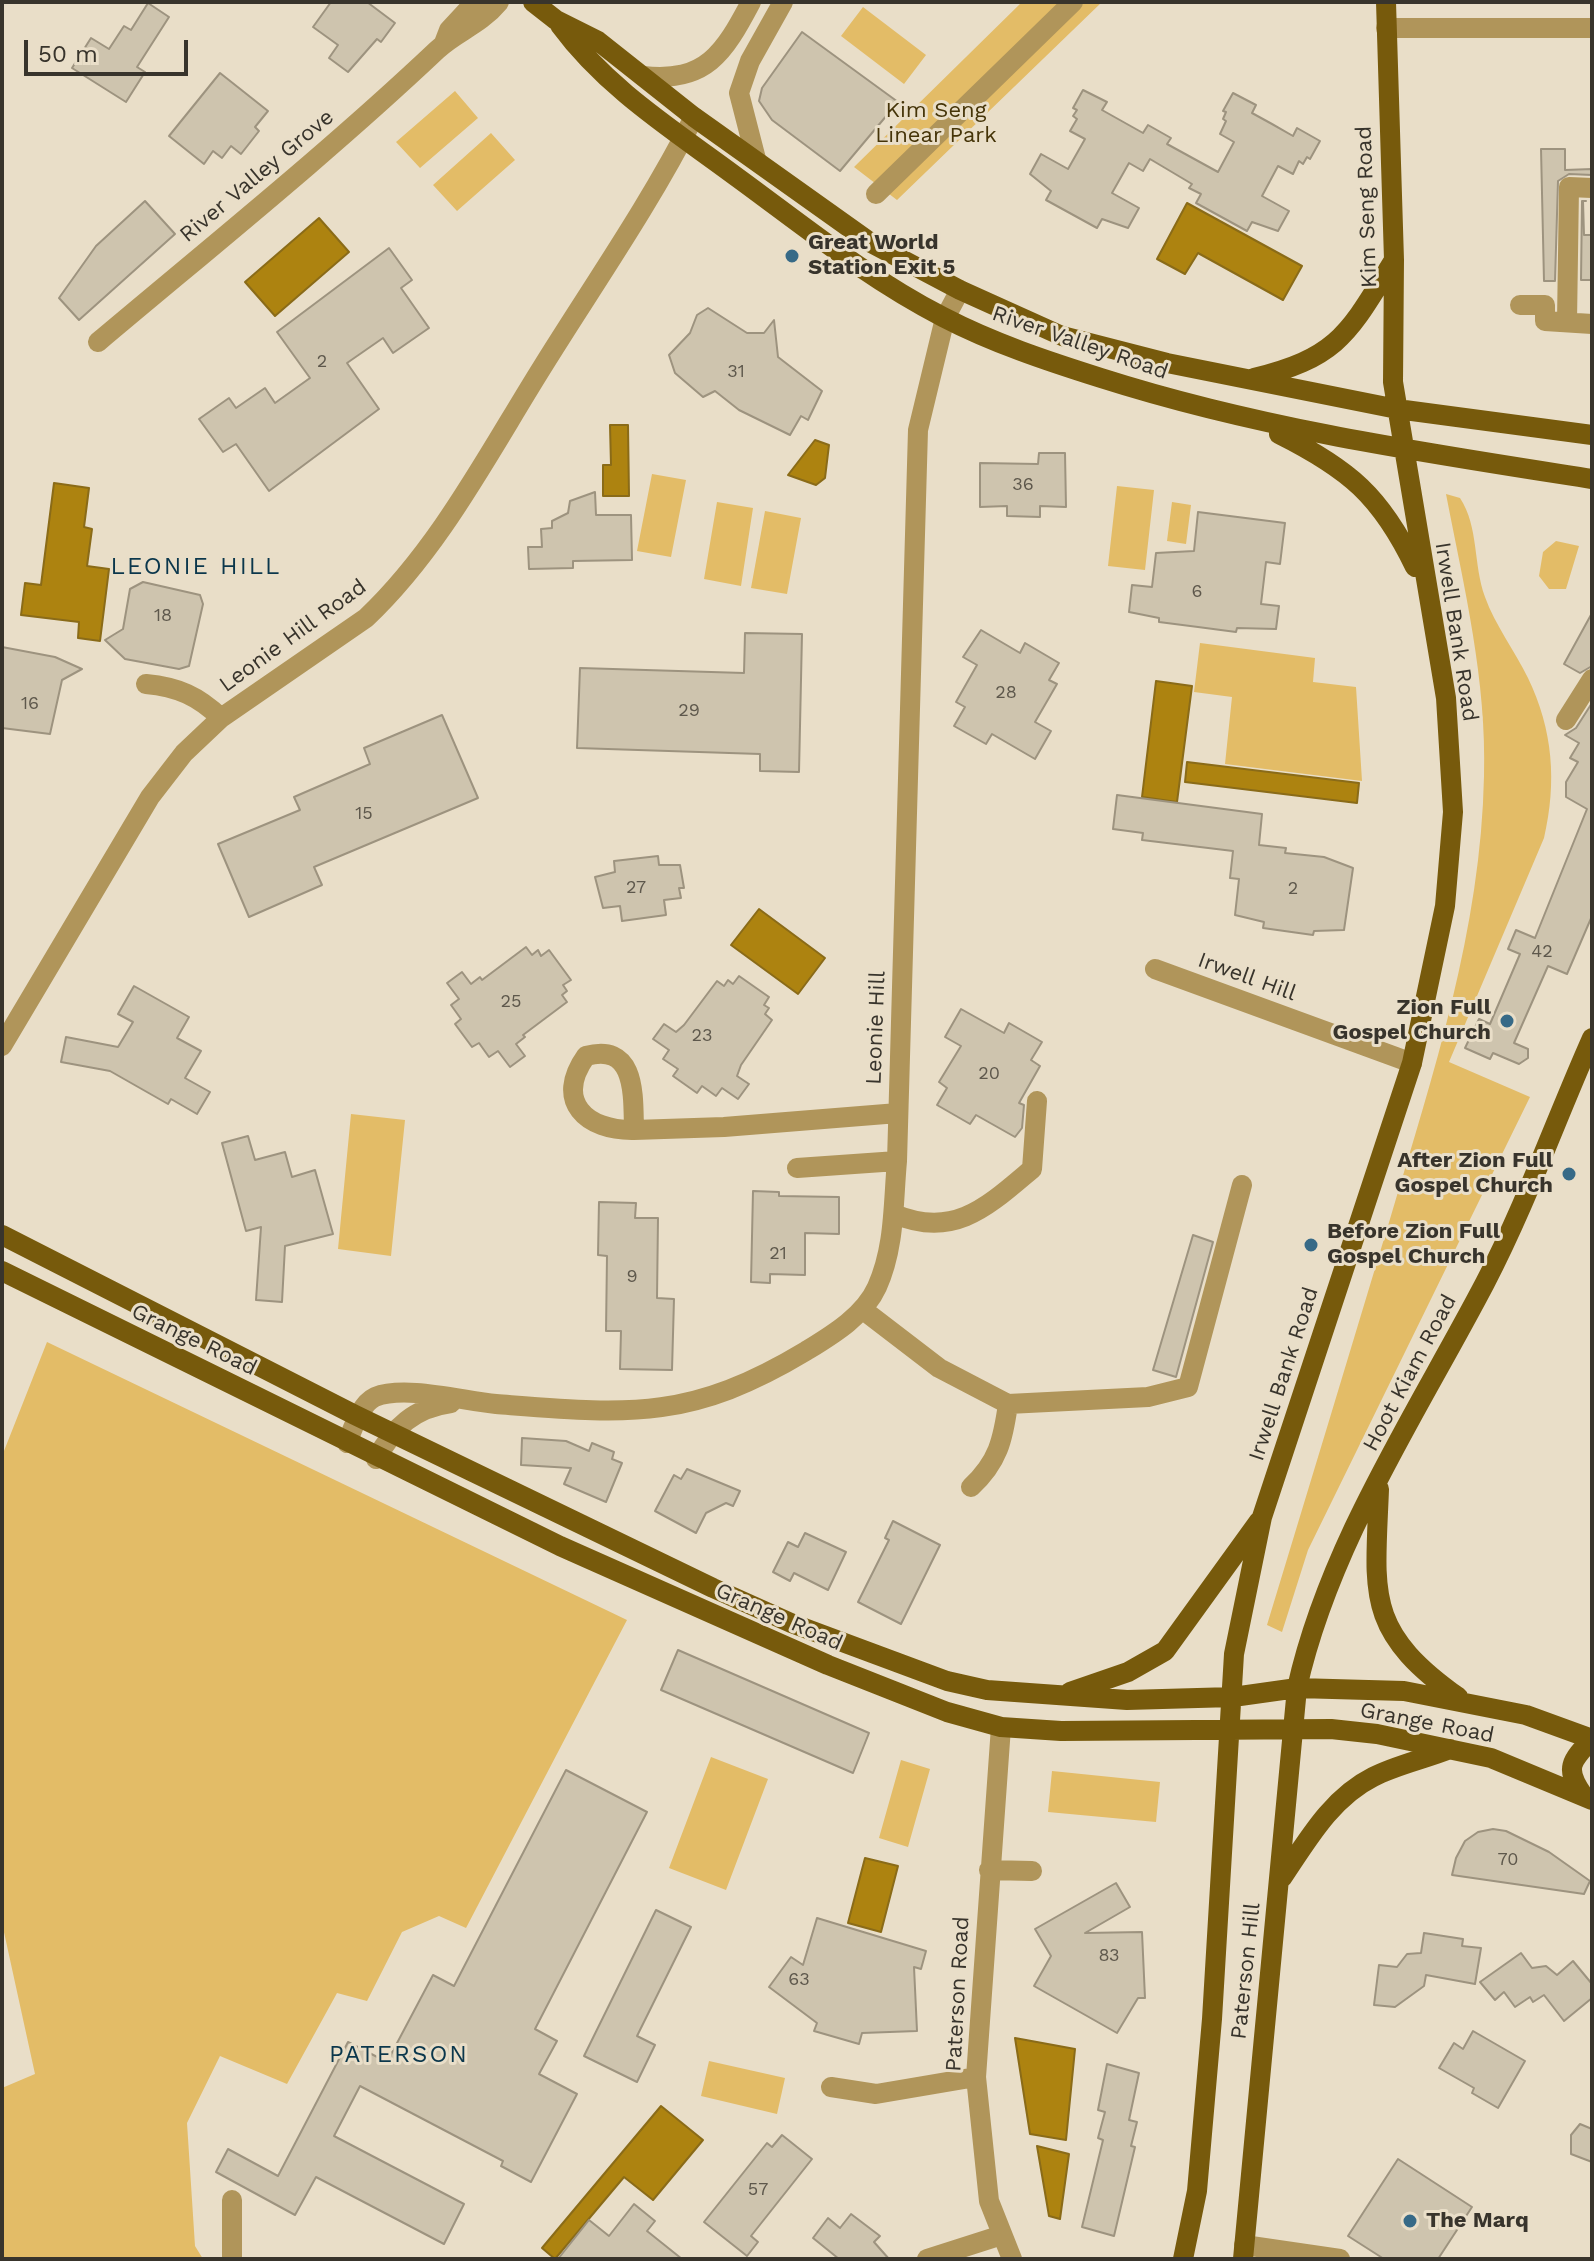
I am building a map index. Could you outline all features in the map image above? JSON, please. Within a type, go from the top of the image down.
[{"type":"main road","name":"River Valley Road","points":[[533,2],[556,20],[598,41],[694,117],[871,243],[960,290],[1062,336],[1246,380],[1397,409],[1592,435]]},
{"type":"main road","name":"Kim Seng Road","points":[[1386,2],[1394,260],[1393,382],[1397,409]]},
{"type":"main road","name":"River Valley Road","points":[[556,20],[587,62],[684,138],[869,274],[945,318],[1017,351],[1160,397],[1254,421],[1367,444],[1403,447],[1592,479]]},
{"type":"main road","points":[[1246,380],[1298,367],[1327,351],[1349,331],[1394,260]]},
{"type":"main road","name":"Irwell Bank Road","points":[[1233,1697],[1234,1654],[1262,1517],[1412,1063],[1445,906],[1453,812],[1446,698],[1397,409]]},
{"type":"main road","points":[[1254,421],[1320,454],[1360,484],[1377,502],[1401,537],[1427,592]]},
{"type":"main road","name":"Hoot Kiam Road","points":[[1297,1688],[1314,1622],[1379,1481],[1487,1279],[1592,1038]]},
{"type":"main road","name":"Grange Road","points":[[2,1235],[391,1432],[791,1623],[947,1681],[987,1690],[1127,1700],[1233,1697],[1297,1688],[1404,1691],[1463,1700],[1526,1715],[1592,1739]]},
{"type":"main road","name":"Grange Road","points":[[2,1271],[376,1459],[574,1552],[828,1665],[947,1712],[1001,1727],[1105,1732],[1293,1730],[1377,1734],[1491,1758],[1587,1798]]},
{"type":"main road","points":[[1379,1481],[1377,1599],[1393,1635],[1420,1670],[1463,1700]]},
{"type":"main road","points":[[1059,1695],[1128,1672],[1165,1651],[1262,1517]]},
{"type":"main road","name":"Paterson Hill","points":[[1244,2252],[1297,1688]]},
{"type":"main road","name":"Paterson Hill","points":[[1183,2259],[1197,2191],[1233,1697]]},
{"type":"main road","points":[[1587,1798],[1572,1779],[1572,1766],[1592,1739]]},
{"type":"main road","points":[[1281,1880],[1323,1818],[1354,1789],[1375,1775],[1450,1749]]},
{"type":"street","name":"River Valley Grove","points":[[444,43],[475,27],[499,2]]},
{"type":"street","points":[[643,76],[673,79],[706,67],[734,35],[751,2]]},
{"type":"street","points":[[756,159],[739,93],[750,61],[783,2]]},
{"type":"street","points":[[876,194],[1073,2]]},
{"type":"street","name":"River Valley Grove","points":[[98,342],[383,101],[444,43],[466,7]]},
{"type":"street","points":[[1386,28],[1592,28]]},
{"type":"street","name":"Leonie Hill Road","points":[[2,1046],[150,797],[184,753],[221,718],[366,618],[397,585],[467,487],[684,138],[694,117]]},
{"type":"street","points":[[1567,322],[1569,187],[1592,188]]},
{"type":"street","name":"Leonie Hill","points":[[359,1416],[365,1405],[377,1396],[432,1395],[463,1401],[625,1413],[678,1407],[723,1394],[771,1372],[832,1336],[862,1309],[876,1290],[888,1259],[897,1161],[915,476],[922,406],[945,318],[960,290]]},
{"type":"street","points":[[1520,305],[1545,305],[1545,321],[1592,324]]},
{"type":"street","points":[[1566,720],[1592,679]]},
{"type":"street","points":[[146,684],[174,687],[201,699],[221,718]]},
{"type":"street","name":"Irwell Hill","points":[[1155,969],[1412,1063]]},
{"type":"street","points":[[894,1214],[923,1224],[960,1220],[990,1205],[1032,1169],[1037,1101]]},
{"type":"street","points":[[634,1130],[724,1127],[898,1113]]},
{"type":"street","points":[[797,1168],[897,1161]]},
{"type":"street","points":[[862,1309],[939,1368],[1008,1404],[1148,1397],[1188,1387],[1242,1185]]},
{"type":"street","name":"Leonie Hill","points":[[376,1459],[391,1432],[407,1418],[434,1405],[463,1401]]},
{"type":"street","points":[[971,1487],[990,1469],[1002,1446],[1008,1404]]},
{"type":"street","points":[[347,1443],[359,1416]]},
{"type":"street","name":"Paterson Road","points":[[1001,1727],[976,2077],[989,2201],[1012,2259]]},
{"type":"street","points":[[989,1870],[1032,1871]]},
{"type":"street","points":[[831,2087],[876,2094],[976,2077]]},
{"type":"street","points":[[232,2200],[232,2259]]},
{"type":"street","points":[[927,2259],[1002,2235]]},
{"type":"street","points":[[1244,2252],[1332,2258]]},
{"type":"green space","name":"Kim Seng Linear Park","points":[[1022,2],[1102,2],[897,200],[854,167]]},
{"type":"green space","points":[[863,7],[926,55],[904,84],[841,36]]},
{"type":"green space","points":[[455,91],[478,118],[420,168],[396,142]]},
{"type":"green space","points":[[491,133],[515,160],[457,211],[433,185]]},
{"type":"green space","points":[[652,474],[686,480],[671,557],[637,551]]},
{"type":"green space","points":[[1117,486],[1154,490],[1145,570],[1108,566]]},
{"type":"green space","points":[[1446,494],[1460,498],[1466,509],[1485,597],[1528,678],[1543,717],[1551,776],[1544,838],[1449,1062],[1530,1097],[1308,1550],[1282,1632],[1267,1625],[1438,1056],[1474,890],[1484,776],[1482,705],[1473,634]]},
{"type":"green space","points":[[717,502],[753,508],[741,586],[704,579]]},
{"type":"green space","points":[[1172,502],[1191,505],[1186,544],[1167,541]]},
{"type":"green space","points":[[765,511],[801,518],[787,594],[751,588]]},
{"type":"green space","points":[[1556,541],[1579,546],[1566,589],[1549,589],[1539,576],[1543,552]]},
{"type":"green space","points":[[1200,643],[1315,658],[1313,682],[1356,687],[1362,781],[1225,764],[1232,697],[1194,692]]},
{"type":"green space","points":[[351,1114],[405,1120],[391,1256],[338,1249]]},
{"type":"green space","points":[[47,1342],[627,1620],[466,1928],[439,1916],[402,1932],[367,2001],[337,1993],[287,2084],[220,2056],[187,2123],[195,2246],[203,2259],[2,2259],[2,2088],[35,2074],[2,1923],[2,1456]]},
{"type":"green space","points":[[711,1757],[768,1779],[726,1890],[669,1868]]},
{"type":"green space","points":[[901,1760],[930,1769],[908,1847],[879,1838]]},
{"type":"green space","points":[[1052,1771],[1160,1782],[1156,1822],[1048,1812]]},
{"type":"green space","points":[[709,2061],[785,2078],[777,2114],[701,2096]]},
{"type":"shaded area","points":[[1187,203],[1302,266],[1283,300],[1198,253],[1185,274],[1157,259]]},
{"type":"shaded area","points":[[319,218],[349,252],[275,316],[245,282]]},
{"type":"shaded area","points":[[610,425],[628,425],[629,496],[603,496],[603,465],[611,465]]},
{"type":"shaded area","points":[[815,440],[829,445],[825,478],[816,485],[788,475]]},
{"type":"shaded area","points":[[54,483],[89,488],[84,527],[92,529],[87,566],[109,569],[100,641],[78,638],[79,622],[21,615],[25,583],[41,585]]},
{"type":"shaded area","points":[[1156,681],[1192,686],[1177,802],[1142,797]]},
{"type":"shaded area","points":[[1187,762],[1359,783],[1357,803],[1185,782]]},
{"type":"shaded area","points":[[759,909],[825,958],[798,994],[731,945]]},
{"type":"shaded area","points":[[865,1858],[898,1866],[881,1932],[848,1923]]},
{"type":"shaded area","points":[[1015,2038],[1075,2049],[1066,2140],[1030,2134]]},
{"type":"shaded area","points":[[661,2106],[703,2140],[653,2200],[624,2177],[555,2259],[542,2248]]},
{"type":"shaded area","points":[[1037,2146],[1069,2154],[1060,2219],[1049,2216]]},
{"type":"building","points":[[331,2],[367,2],[395,23],[381,42],[377,39],[348,72],[329,58],[338,45],[313,27]]},
{"type":"building","points":[[148,3],[169,17],[137,67],[145,72],[126,102],[72,68],[91,38],[109,49],[124,26],[131,30]]},
{"type":"building","points":[[802,32],[898,102],[840,171],[772,120],[759,101],[762,88]]},
{"type":"building","points":[[220,73],[268,111],[255,127],[259,131],[241,154],[231,146],[222,158],[213,151],[204,164],[169,136]]},
{"type":"building","points":[[1083,90],[1107,102],[1102,110],[1143,133],[1148,125],[1171,138],[1167,144],[1218,172],[1234,142],[1220,134],[1226,121],[1223,119],[1226,112],[1223,111],[1233,93],[1256,105],[1252,113],[1293,136],[1297,128],[1320,141],[1310,159],[1307,157],[1303,164],[1299,161],[1293,174],[1278,166],[1262,196],[1289,211],[1278,231],[1252,222],[1247,231],[1196,203],[1201,194],[1189,188],[1192,184],[1150,159],[1143,171],[1129,163],[1112,193],[1139,208],[1128,228],[1102,219],[1097,228],[1046,200],[1051,191],[1030,174],[1041,154],[1068,169],[1085,139],[1070,131],[1077,119],[1073,116],[1077,110],[1073,108]]},
{"type":"building","points":[[1541,149],[1565,149],[1565,170],[1592,169],[1592,175],[1569,174],[1558,181],[1555,281],[1544,281]]},
{"type":"building","points":[[145,201],[175,234],[79,320],[59,298],[96,246]]},
{"type":"building","points":[[1582,201],[1584,235],[1592,235],[1592,280],[1581,280]]},
{"type":"building","points":[[389,248],[412,280],[401,288],[429,328],[393,353],[383,338],[347,363],[379,409],[269,491],[236,444],[223,452],[199,419],[229,398],[236,408],[265,388],[275,403],[310,378],[277,332]]},
{"type":"building","points":[[708,308],[747,333],[764,333],[774,320],[778,357],[822,391],[808,420],[801,416],[790,435],[739,410],[715,391],[703,397],[675,373],[669,355],[690,333],[697,315]]},
{"type":"building","points":[[1039,453],[1065,453],[1066,507],[1040,506],[1040,517],[1007,516],[1007,506],[980,507],[980,463],[1038,464]]},
{"type":"building","points":[[595,492],[596,515],[631,515],[632,560],[573,561],[573,568],[529,569],[528,547],[542,547],[541,529],[552,528],[552,521],[568,513],[570,501]]},
{"type":"building","points":[[1198,512],[1285,523],[1280,564],[1266,562],[1261,604],[1279,606],[1276,629],[1237,628],[1236,632],[1159,622],[1159,618],[1129,612],[1132,585],[1152,587],[1156,553],[1194,551]]},
{"type":"building","points":[[143,582],[200,595],[203,604],[189,666],[179,669],[125,659],[105,640],[123,629],[130,589]]},
{"type":"building","points":[[1592,613],[1592,666],[1580,673],[1564,664]]},
{"type":"building","points":[[981,630],[1020,653],[1025,643],[1059,663],[1049,680],[1057,684],[1035,722],[1051,731],[1035,759],[992,734],[986,744],[954,726],[965,707],[956,702],[977,665],[963,657]]},
{"type":"building","points":[[745,633],[802,634],[799,772],[760,771],[760,754],[577,748],[580,668],[744,673]]},
{"type":"building","points":[[2,647],[55,657],[82,669],[62,680],[50,734],[2,728]]},
{"type":"building","points":[[1592,703],[1592,916],[1567,974],[1548,966],[1514,1043],[1528,1049],[1528,1058],[1519,1064],[1493,1053],[1490,1059],[1465,1048],[1479,1019],[1490,1024],[1520,954],[1508,949],[1516,930],[1535,938],[1587,809],[1566,797],[1566,782],[1578,762],[1570,758],[1579,743],[1565,735],[1576,728]]},
{"type":"building","points":[[442,715],[478,798],[314,867],[322,885],[249,917],[218,844],[300,810],[294,797],[370,764],[364,748]]},
{"type":"building","points":[[1117,795],[1262,814],[1259,845],[1286,848],[1285,853],[1324,857],[1353,868],[1344,930],[1314,931],[1313,935],[1263,928],[1264,922],[1235,915],[1239,879],[1230,878],[1233,851],[1142,840],[1143,833],[1113,829]]},
{"type":"building","points":[[658,856],[659,865],[680,865],[684,888],[679,888],[681,898],[664,900],[666,915],[622,921],[620,906],[603,908],[595,877],[615,872],[614,861]]},
{"type":"building","points":[[526,947],[532,955],[538,950],[541,956],[549,950],[571,980],[563,985],[567,991],[562,995],[567,1002],[523,1035],[525,1037],[516,1044],[525,1056],[510,1067],[498,1051],[489,1057],[479,1043],[472,1047],[455,1024],[461,1019],[451,1005],[459,999],[447,983],[462,972],[471,984],[480,977],[482,980]]},
{"type":"building","points":[[739,976],[769,997],[764,1005],[769,1008],[765,1014],[772,1020],[741,1065],[737,1076],[749,1084],[738,1099],[722,1088],[716,1096],[702,1086],[697,1093],[673,1076],[678,1069],[663,1059],[669,1050],[653,1039],[664,1024],[676,1032],[684,1025],[717,981],[724,986],[728,980],[733,984]]},
{"type":"building","points":[[134,986],[189,1017],[177,1038],[201,1051],[185,1078],[210,1092],[197,1114],[171,1099],[168,1104],[110,1071],[61,1062],[66,1037],[118,1047],[133,1022],[118,1014]]},
{"type":"building","points":[[961,1009],[1004,1033],[1009,1023],[1042,1042],[1031,1060],[1040,1066],[1019,1103],[1024,1105],[1022,1128],[1015,1137],[976,1115],[970,1124],[937,1105],[947,1088],[939,1082],[961,1046],[945,1037]]},
{"type":"building","points":[[248,1136],[255,1160],[285,1152],[292,1177],[315,1170],[333,1234],[285,1246],[282,1302],[256,1300],[261,1227],[246,1231],[222,1143]]},
{"type":"building","points":[[753,1191],[779,1192],[779,1196],[839,1197],[839,1234],[805,1233],[805,1275],[770,1274],[770,1283],[751,1282]]},
{"type":"building","points":[[599,1202],[636,1203],[635,1218],[658,1218],[657,1298],[674,1299],[672,1370],[620,1369],[621,1331],[606,1331],[607,1256],[598,1255]]},
{"type":"building","points":[[1193,1235],[1213,1242],[1176,1377],[1153,1370]]},
{"type":"building","points":[[522,1438],[566,1441],[589,1451],[592,1443],[614,1452],[612,1459],[622,1463],[606,1502],[564,1484],[571,1468],[521,1465]]},
{"type":"building","points":[[687,1469],[740,1491],[733,1506],[726,1503],[706,1513],[696,1533],[655,1511],[674,1475],[681,1479]]},
{"type":"building","points":[[893,1521],[940,1545],[901,1624],[858,1602],[889,1540],[885,1538]]},
{"type":"building","points":[[805,1533],[846,1552],[828,1590],[794,1573],[790,1581],[773,1572],[788,1542],[798,1547]]},
{"type":"building","points":[[678,1650],[869,1733],[853,1773],[661,1690]]},
{"type":"building","points":[[566,1770],[647,1812],[535,2029],[557,2041],[539,2074],[577,2094],[531,2182],[501,2166],[503,2161],[360,2086],[334,2136],[464,2204],[444,2244],[316,2177],[295,2215],[216,2172],[228,2149],[278,2176],[348,2042],[387,2062],[433,1975],[454,1986]]},
{"type":"building","points":[[1493,1829],[1506,1831],[1549,1852],[1590,1881],[1584,1894],[1452,1875],[1465,1841],[1478,1832]]},
{"type":"building","points":[[1116,1883],[1130,1907],[1085,1933],[1142,1932],[1145,1998],[1138,1998],[1117,2033],[1034,1986],[1051,1956],[1035,1929]]},
{"type":"building","points":[[656,1910],[691,1927],[637,2036],[655,2045],[637,2082],[584,2056]]},
{"type":"building","points":[[817,1918],[926,1951],[921,1969],[914,1967],[917,2031],[862,2033],[859,2044],[814,2031],[817,2023],[769,1987],[791,1957],[803,1965]]},
{"type":"building","points":[[1424,1933],[1463,1939],[1462,1946],[1481,1948],[1475,1984],[1426,1975],[1424,1986],[1395,2007],[1374,2005],[1379,1965],[1397,1967],[1407,1954],[1421,1953]]},
{"type":"building","points":[[1521,1953],[1532,1968],[1546,1966],[1557,1975],[1573,1961],[1592,1984],[1592,1998],[1564,2021],[1544,1995],[1533,2002],[1530,1997],[1515,2007],[1504,1992],[1495,2000],[1480,1982]]},
{"type":"building","points":[[1473,2031],[1525,2061],[1498,2108],[1472,2093],[1474,2088],[1439,2068],[1454,2043],[1463,2049]]},
{"type":"building","points":[[1107,2064],[1139,2073],[1129,2120],[1137,2122],[1131,2146],[1135,2147],[1114,2236],[1082,2227],[1103,2140],[1098,2138],[1105,2112],[1098,2110]]},
{"type":"building","points":[[1580,2124],[1592,2129],[1592,2162],[1571,2154],[1571,2135]]},
{"type":"building","points":[[782,2135],[812,2159],[751,2236],[758,2242],[747,2256],[704,2222],[767,2143],[772,2147]]},
{"type":"building","name":"The Marq","points":[[1398,2159],[1472,2207],[1438,2259],[1384,2259],[1348,2236]]},
{"type":"building","points":[[634,2204],[655,2221],[647,2231],[682,2259],[558,2259],[589,2220],[609,2236]]},
{"type":"building","points":[[851,2214],[880,2236],[874,2242],[889,2259],[839,2259],[813,2238],[828,2218],[840,2228]]},
{"type":"place","name":"Great World Station Exit 5","points":[[792,256]]},
{"type":"place","name":"Zion Full Gospel Church","points":[[1507,1021]]},
{"type":"place","name":"After Zion Full Gospel Church","points":[[1569,1174]]},
{"type":"place","name":"Before Zion Full Gospel Church","points":[[1311,1245]]},
{"type":"place","name":"The Marq","points":[[1410,2221]]},
{"type":"district","name":"LEONIE HILL","points":[[196,567]]},
{"type":"district","name":"PATERSON","points":[[399,2055]]}]
